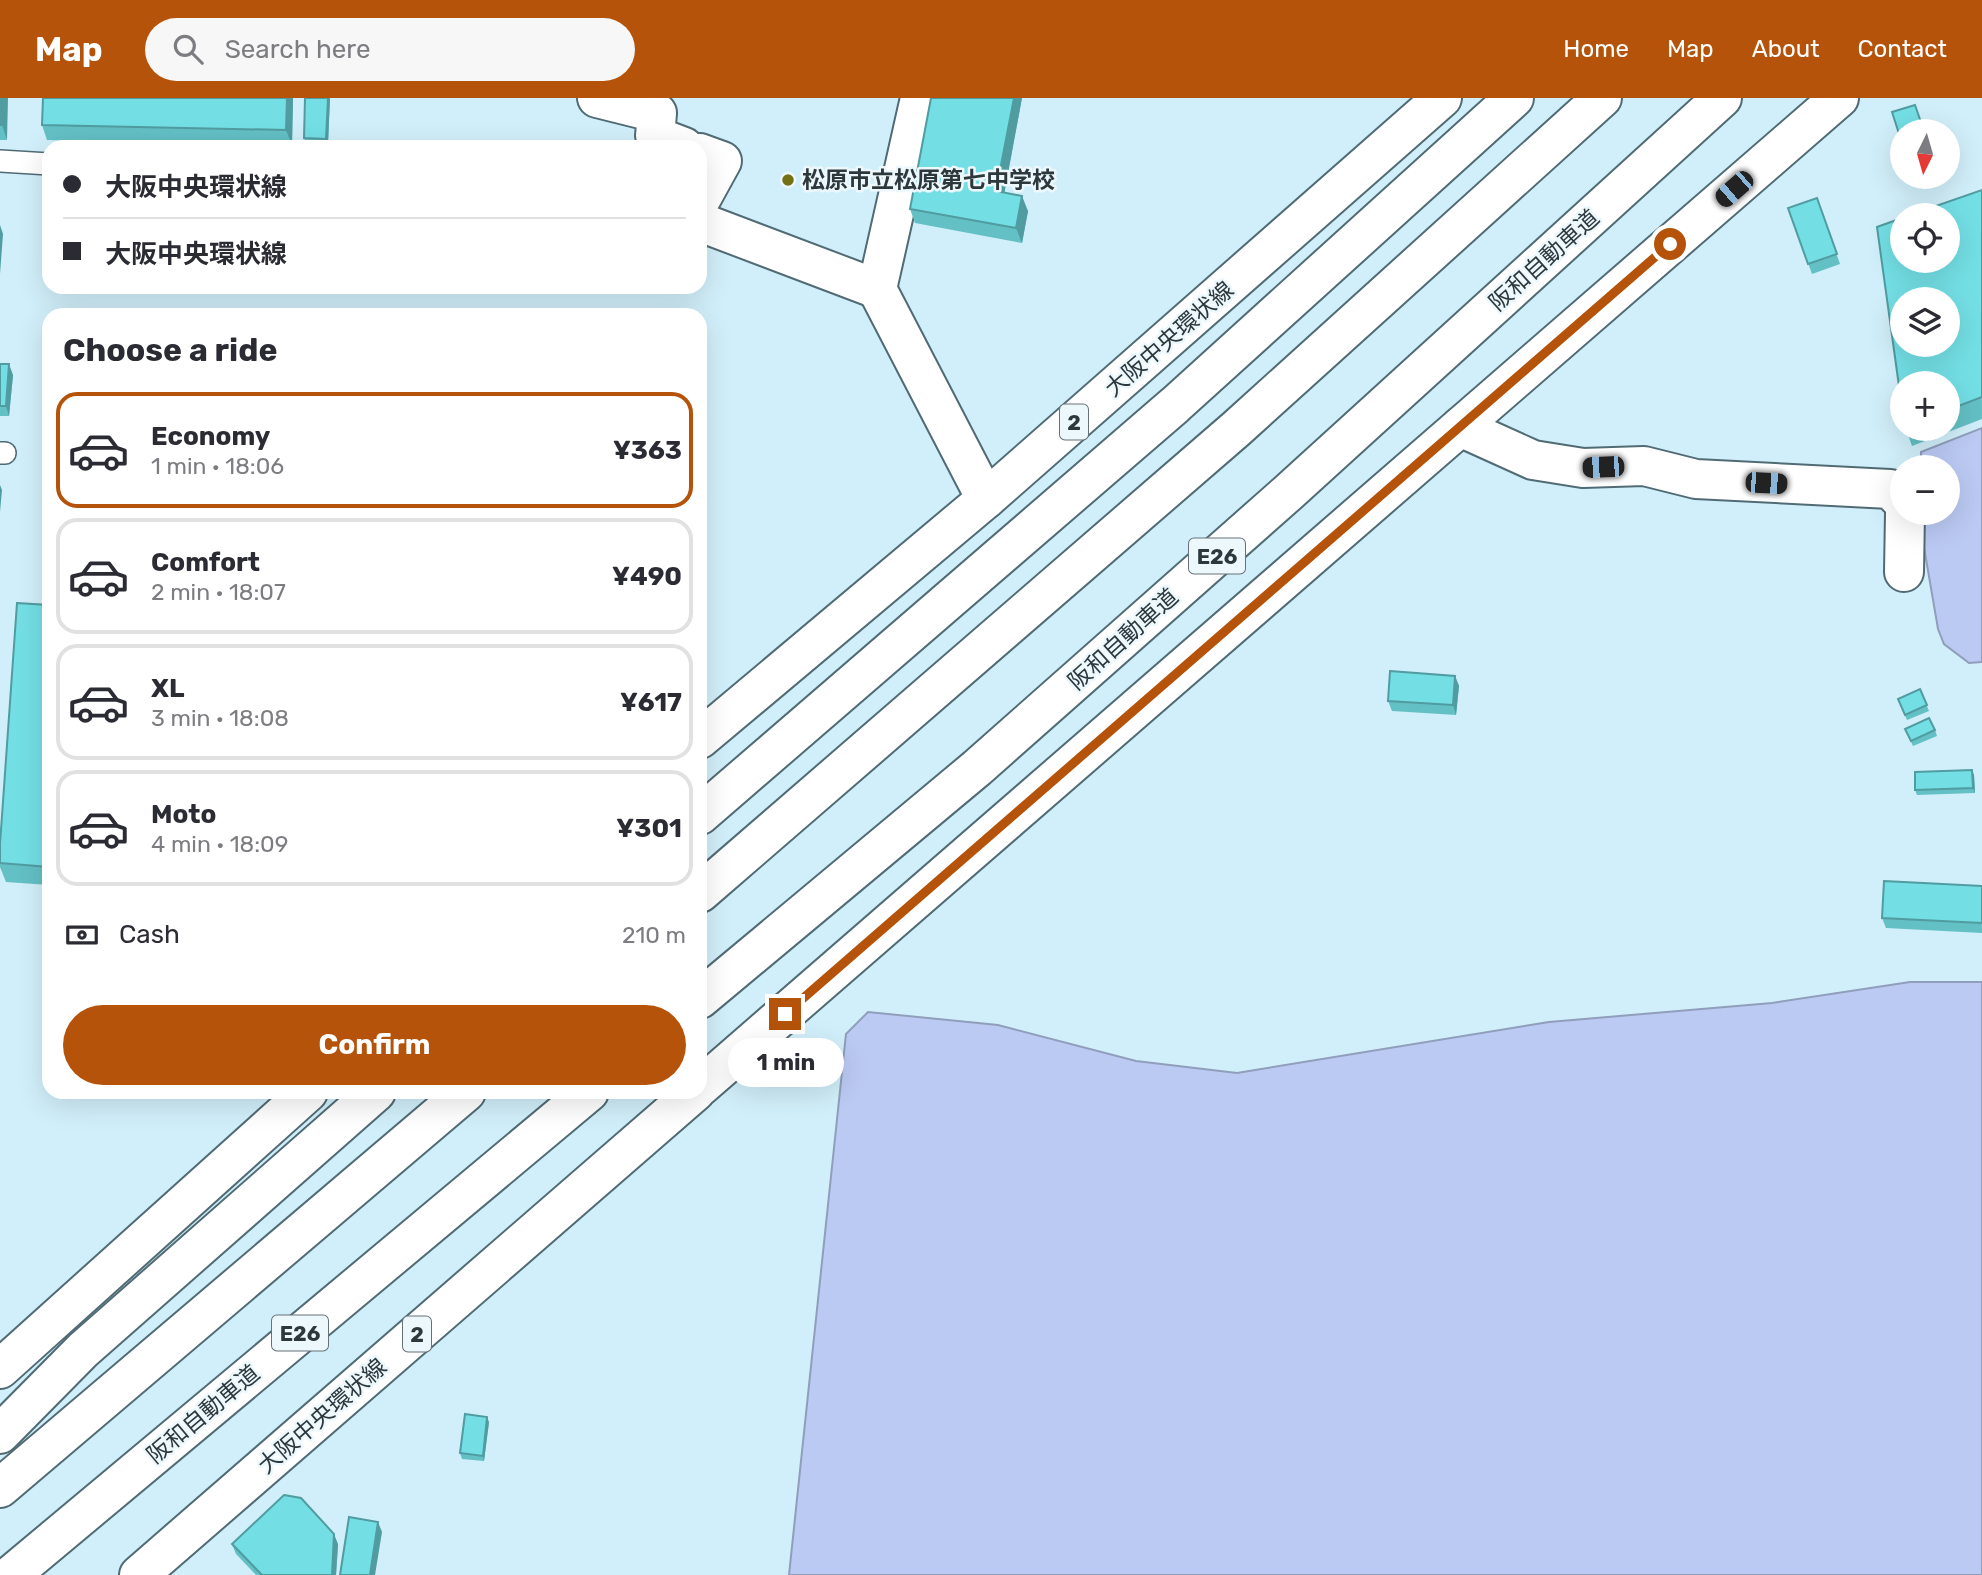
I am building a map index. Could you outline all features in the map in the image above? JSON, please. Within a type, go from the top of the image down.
[{"type":"main road","points":[[597,98],[657,113],[655,136],[666,140]]},
{"type":"main road","points":[[919,98],[877,289],[986,499]]},
{"type":"main road","name":"大阪中央環状線","points":[[707,733],[986,499],[1442,98]]},
{"type":"main road","points":[[707,809],[1067,498],[1514,98]]},
{"type":"main road","points":[[707,887],[1236,429],[1602,98]]},
{"type":"main road","name":"阪和自動車道","points":[[707,993],[977,768],[1290,491],[1723,98]]},
{"type":"main road","points":[[707,1081],[1839,98]]},
{"type":"main road","points":[[707,156],[722,161],[707,188]]},
{"type":"main road","points":[[707,225],[877,289]]},
{"type":"main road","points":[[1460,426],[1533,460],[1583,468],[1644,466],[1696,479],[1890,489]]},
{"type":"main road","points":[[1904,572],[1905,525]]},
{"type":"main road","points":[[0,1369],[301,1099]]},
{"type":"main road","points":[[0,1434],[83,1350],[368,1099]]},
{"type":"main road","points":[[0,1488],[458,1099]]},
{"type":"main road","name":"阪和自動車道","points":[[11,1575],[581,1099]]},
{"type":"main road","name":"大阪中央環状線","points":[[139,1575],[687,1099]]},
{"type":"lane","points":[[0,160],[42,163]]},
{"type":"water","points":[[1982,428],[1982,662],[1969,663],[1944,644],[1938,629],[1921,530],[1921,525],[1960,525],[1960,455],[1921,455],[1921,452],[1949,441],[1960,441],[1960,437]]},
{"type":"water","points":[[1910,982],[1982,982],[1982,1575],[789,1575],[846,1034],[868,1012],[998,1025],[1136,1061],[1237,1073],[1549,1022],[1772,1003]]},
{"type":"building","points":[[2,98],[2,125],[0,125]]},
{"type":"building","points":[[43,98],[287,98],[286,130],[42,125]]},
{"type":"building","points":[[305,98],[328,98],[326,139],[304,138]]},
{"type":"building","points":[[931,98],[1014,98],[996,191],[1022,196],[1016,228],[910,209]]},
{"type":"building","points":[[1915,105],[1920,119],[1894,119],[1892,112]]},
{"type":"building","points":[[1982,190],[1982,397],[1960,405],[1960,371],[1897,371],[1895,357],[1960,357],[1960,287],[1890,287],[1890,321],[1877,227],[1890,222],[1890,273],[1960,273],[1960,203],[1945,203]]},
{"type":"building","points":[[1817,198],[1837,254],[1808,264],[1788,208]]},
{"type":"building","points":[[0,364],[9,364],[6,406],[0,406]]},
{"type":"building","points":[[17,603],[42,605],[42,866],[0,863]]},
{"type":"building","points":[[1390,671],[1455,676],[1453,705],[1388,701]]},
{"type":"building","points":[[1920,689],[1927,705],[1905,715],[1898,699]]},
{"type":"building","points":[[1929,718],[1935,730],[1911,741],[1905,729]]},
{"type":"building","points":[[1972,770],[1973,788],[1915,790],[1915,772]]},
{"type":"building","points":[[1884,881],[1982,886],[1982,923],[1882,918]]},
{"type":"building","points":[[465,1414],[487,1417],[483,1456],[460,1453]]},
{"type":"building","points":[[284,1495],[301,1498],[334,1534],[332,1575],[262,1575],[232,1544]]},
{"type":"building","points":[[349,1517],[378,1522],[370,1575],[340,1575]]},
{"type":"place","name":"松原市立松原第七中学校","points":[[788,180]]},
{"type":"route","points":[[785,1014],[1670,244]]}]
